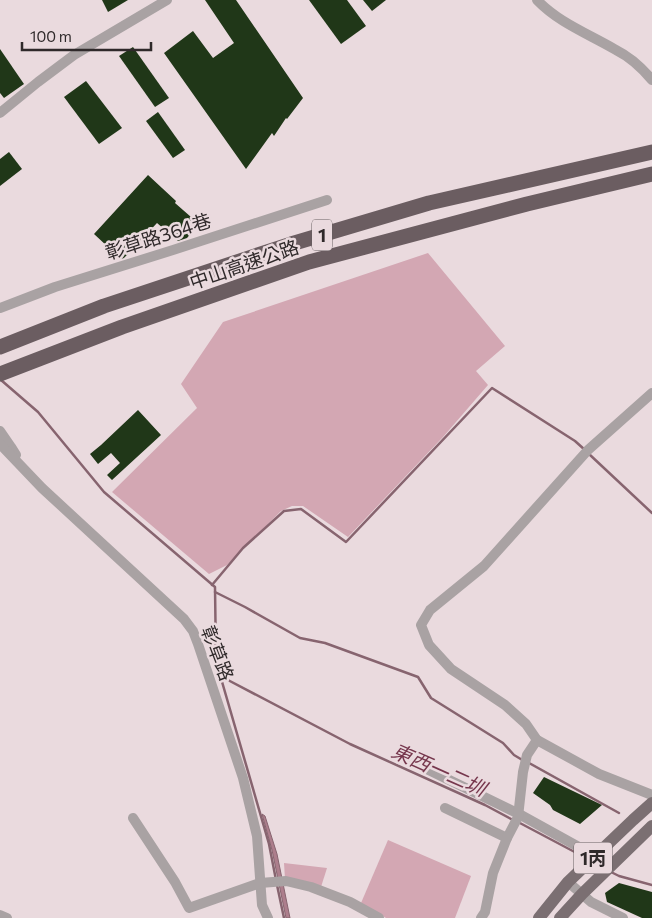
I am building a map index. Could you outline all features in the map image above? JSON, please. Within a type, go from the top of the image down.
[{"type":"highway","name":"中山高速公路","points":[[0,346],[104,306],[291,244],[430,203],[652,152]]},
{"type":"highway","name":"中山高速公路","points":[[2,373],[122,327],[309,262],[527,204],[652,174]]},
{"type":"main road","name":"1丙","points":[[539,918],[568,882],[652,803]]},
{"type":"main road","name":"1丙","points":[[560,918],[652,826]]},
{"type":"street","points":[[0,112],[74,55],[167,0]]},
{"type":"street","points":[[537,0],[545,8],[576,29],[618,50],[643,69],[652,80]]},
{"type":"street","name":"彰草路364巷","points":[[0,308],[64,284],[326,200]]},
{"type":"street","points":[[652,393],[586,453],[484,566],[430,610],[420,625],[429,645],[451,669],[505,705],[526,724],[537,740],[599,774],[652,795]]},
{"type":"street","name":"彰草路","points":[[0,431],[12,447],[20,465]]},
{"type":"street","name":"彰草路","points":[[0,444],[49,494],[184,620],[193,631],[243,778],[266,883],[262,905],[268,918]]},
{"type":"street","points":[[481,918],[485,912],[494,873],[507,838],[517,819],[526,755],[537,740]]},
{"type":"street","points":[[400,756],[517,819],[595,856]]},
{"type":"street","points":[[444,808],[507,838]]},
{"type":"street","points":[[133,818],[175,882],[189,908],[266,883],[286,881],[311,887],[350,902],[379,918]]},
{"type":"street","points":[[568,882],[591,902],[623,918]]},
{"type":"street","points":[[0,915],[7,918]]},
{"type":"shaded area","points":[[428,253],[505,346],[476,371],[488,385],[443,437],[348,537],[303,506],[292,506],[281,511],[227,565],[209,574],[112,492],[197,408],[181,384],[223,322]]},
{"type":"shaded area","points":[[262,814],[265,816],[277,854],[290,918],[286,918],[272,850]]},
{"type":"shaded area","points":[[388,840],[471,876],[455,918],[386,918],[361,903]]},
{"type":"shaded area","points":[[284,863],[327,868],[321,887],[285,879]]},
{"type":"building","points":[[102,0],[128,0],[108,12]]},
{"type":"building","points":[[205,0],[236,0],[303,98],[274,136],[272,133],[246,169],[164,53],[193,31],[213,58],[234,43]]},
{"type":"building","points":[[309,0],[347,0],[366,26],[341,44]]},
{"type":"building","points":[[363,0],[386,0],[372,11]]},
{"type":"building","points":[[133,47],[169,98],[155,107],[119,56]]},
{"type":"building","points":[[0,49],[24,84],[4,98],[0,93]]},
{"type":"building","points":[[86,81],[122,128],[99,144],[64,97]]},
{"type":"building","points":[[158,112],[185,150],[173,158],[146,121]]},
{"type":"building","points":[[9,152],[22,169],[0,186],[0,159]]},
{"type":"building","points":[[148,175],[199,224],[187,238],[178,241],[157,223],[121,259],[94,234]]},
{"type":"building","points":[[138,410],[161,435],[112,480],[107,475],[120,463],[111,453],[98,464],[90,454]]},
{"type":"building","points":[[544,777],[602,805],[580,824],[553,810],[550,805],[533,793]]},
{"type":"building","points":[[619,883],[652,892],[652,918],[642,918],[607,902],[605,893]]},
{"type":"waterway","points":[[1,380],[38,412],[104,492],[215,587],[216,661],[269,844],[276,880]]},
{"type":"waterway","points":[[212,585],[243,548],[284,511],[301,509],[346,542],[492,388],[575,441],[585,450]]},
{"type":"waterway","points":[[589,454],[652,513]]},
{"type":"waterway","points":[[215,592],[300,638],[325,643],[418,677],[431,698],[503,743],[514,755],[524,761]]},
{"type":"waterway","name":"東西一二圳","points":[[220,672],[226,679],[350,744],[485,805],[513,820]]},
{"type":"waterway","points":[[529,763],[619,813]]},
{"type":"waterway","name":"東西一二圳","points":[[518,822],[586,858]]},
{"type":"waterway","name":"東西一二圳","points":[[593,862],[604,868]]},
{"type":"waterway","name":"東西一二圳","points":[[611,872],[652,885]]},
{"type":"waterway","points":[[277,885],[284,918]]}]
